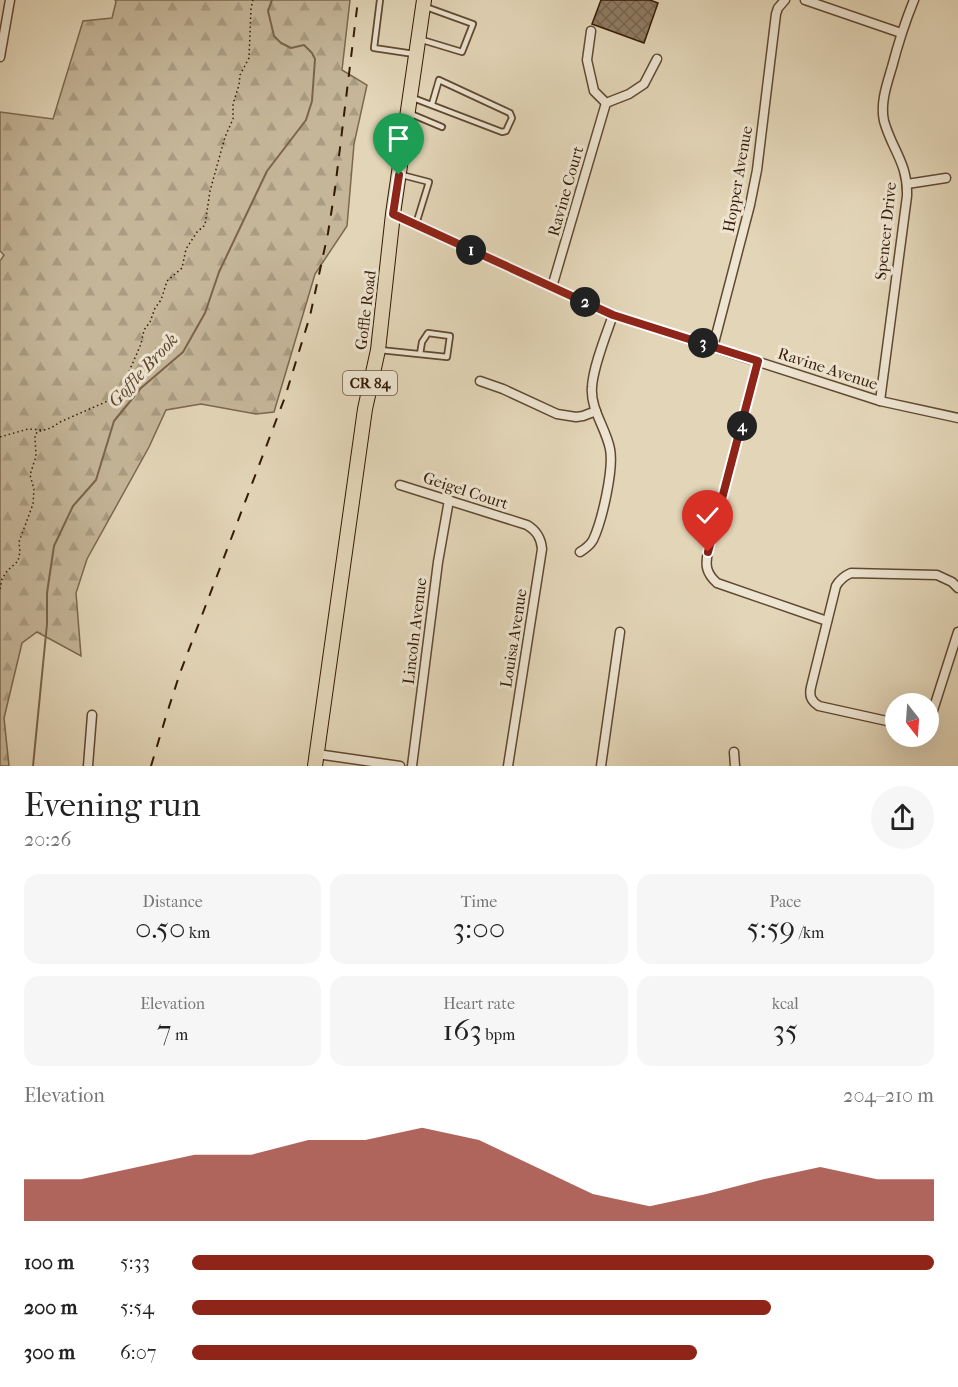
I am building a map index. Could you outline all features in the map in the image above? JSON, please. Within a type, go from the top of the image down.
[{"type":"main road","name":"Goffle Road","points":[[316,760],[365,409],[378,350],[393,214],[424,3]]},
{"type":"street","points":[[0,57],[10,0]]},
{"type":"street","name":"Hopper Avenue","points":[[713,346],[750,205],[778,8],[785,0]]},
{"type":"street","points":[[805,0],[901,33]]},
{"type":"street","name":"Spencer Drive","points":[[880,401],[907,184],[904,168],[885,125],[883,98],[901,33],[914,0]]},
{"type":"street","points":[[591,31],[587,60],[594,91],[606,103],[629,94],[644,84],[657,58]]},
{"type":"street","name":"Ravine Court","points":[[552,287],[606,103]]},
{"type":"street","points":[[907,184],[946,178]]},
{"type":"street","name":"Ravine Avenue","points":[[393,214],[613,315],[880,401],[958,418]]},
{"type":"street","points":[[580,552],[592,542],[598,528],[610,474],[610,449],[596,411],[592,387],[593,375],[613,315]]},
{"type":"street","points":[[758,361],[708,552],[707,570],[710,577],[717,583],[827,621]]},
{"type":"street","points":[[480,381],[557,414],[576,417],[596,411]]},
{"type":"street","name":"Geigel Court","points":[[400,485],[523,524]]},
{"type":"street","name":"Lincoln Avenue","points":[[412,766],[438,562],[449,500]]},
{"type":"street","name":"Louisa Avenue","points":[[508,766],[542,549],[538,535],[533,529],[523,524]]},
{"type":"street","points":[[885,721],[814,703],[810,692],[836,586],[851,573],[938,575],[946,578],[958,588]]},
{"type":"street","points":[[601,766],[620,632]]},
{"type":"street","points":[[939,693],[958,632]]},
{"type":"street","points":[[88,766],[92,715]]},
{"type":"street","points":[[734,752],[735,766]]},
{"type":"street","points":[[316,760],[400,766]]},
{"type":"lane","points":[[380,0],[374,48],[417,55]]},
{"type":"lane","points":[[419,39],[462,52],[473,24],[424,3]]},
{"type":"lane","points":[[411,97],[502,132],[506,131],[512,118],[510,113],[439,80],[432,104]]},
{"type":"lane","points":[[408,113],[442,127]]},
{"type":"lane","points":[[399,175],[429,182],[416,224]]},
{"type":"lane","points":[[378,350],[447,357],[450,336],[429,333],[422,342],[420,354]]},
{"type":"path","points":[[0,589],[7,571],[18,561],[19,542],[33,504],[34,489],[30,475],[36,456],[35,436],[37,432],[110,400],[121,390],[141,344],[144,330],[161,300],[167,281],[182,268],[186,249],[197,232],[205,225],[210,191],[225,137],[233,119],[233,104],[240,75],[249,58],[253,0]]},
{"type":"path","points":[[0,437],[28,429],[44,430]]},
{"type":"green space","points":[[115,0],[350,0],[342,70],[367,85],[354,144],[347,226],[315,274],[274,412],[256,414],[201,404],[166,410],[149,447],[87,559],[76,593],[81,656],[37,632],[22,643],[4,718],[9,766],[0,766],[0,261],[4,255],[0,251],[0,112],[53,119],[83,21],[112,18]]},
{"type":"building","points":[[601,0],[650,0],[658,3],[644,43],[592,24]]},
{"type":"waterway","name":"Goffle Brook","points":[[33,766],[47,624],[47,593],[54,546],[73,506],[96,480],[114,421],[141,388],[183,352],[205,313],[219,272],[267,171],[306,120],[312,101],[315,59],[304,45],[291,48],[274,36],[268,11],[272,0]]},
{"type":"railway","points":[[151,766],[180,673],[285,397],[310,316],[335,189],[358,0]]},
{"type":"route","points":[[399,175],[393,214],[613,315],[758,361],[708,552]]}]
